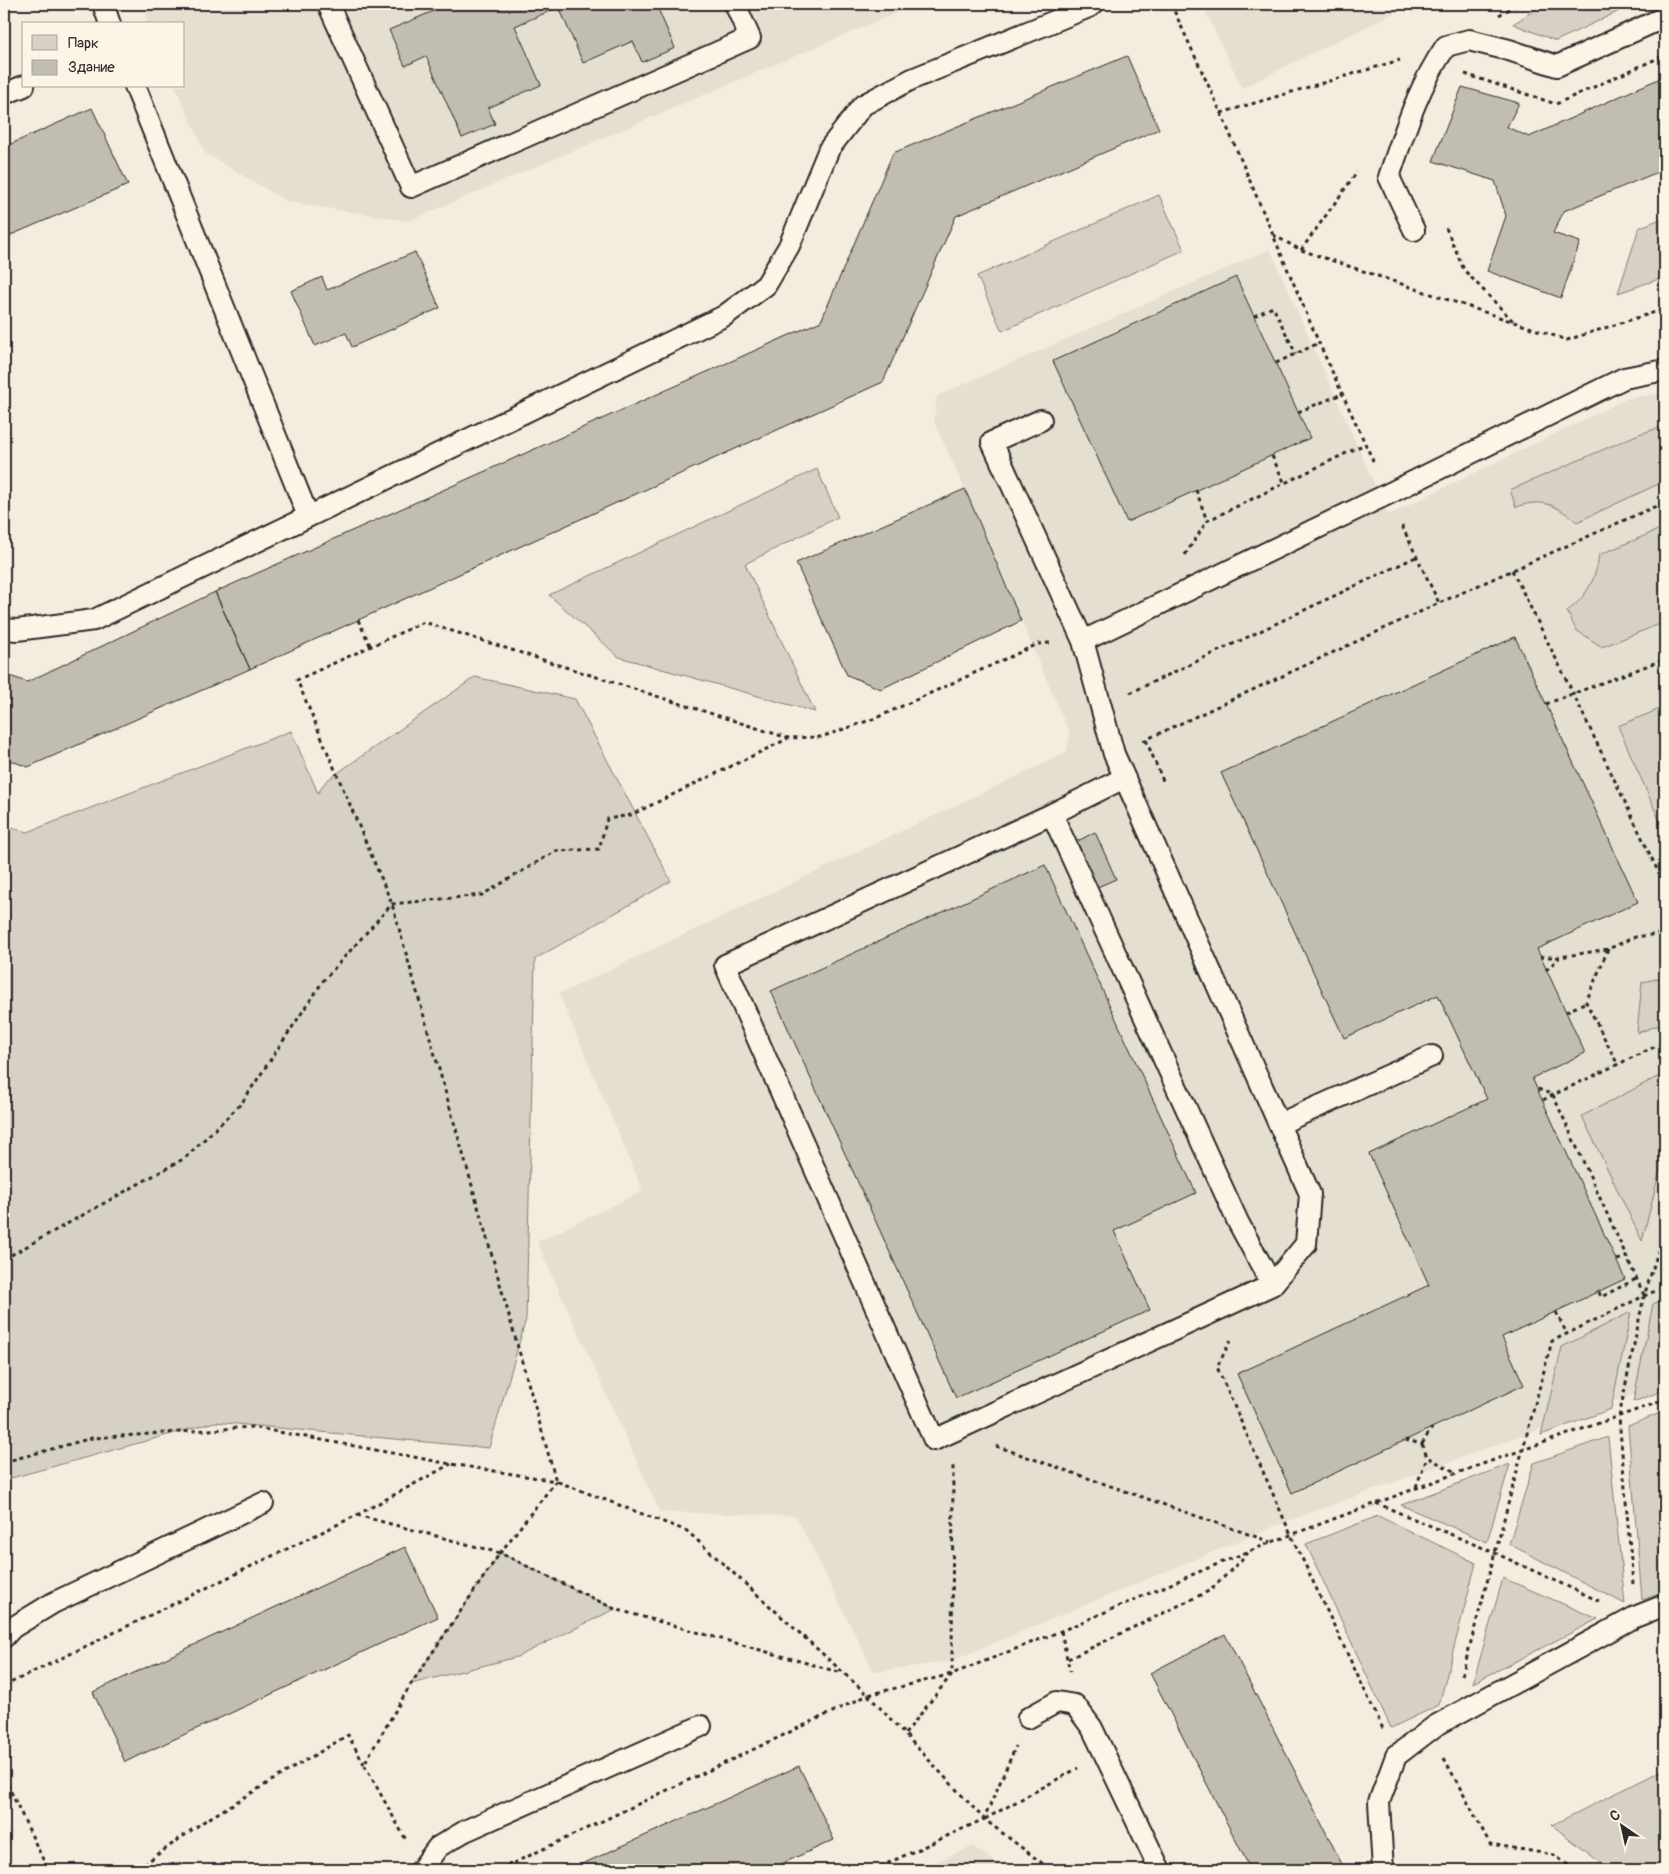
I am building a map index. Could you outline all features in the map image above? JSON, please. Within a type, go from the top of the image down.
[{"type":"lane","points":[[103,4],[109,22]]},
{"type":"lane","points":[[328,4],[411,187],[750,38],[735,4]]},
{"type":"lane","points":[[4,629],[17,630],[94,620],[724,316],[766,285],[789,246],[829,149],[862,105],[912,79],[1093,4]]},
{"type":"lane","points":[[1414,230],[1389,176],[1412,110],[1430,70],[1446,46],[1468,40],[1509,50],[1557,66],[1665,17]]},
{"type":"lane","points":[[4,94],[22,87]]},
{"type":"lane","points":[[135,88],[308,516]]},
{"type":"lane","points":[[1083,641],[1624,378],[1665,370]]},
{"type":"lane","points":[[1040,420],[992,442],[1083,641],[1114,754],[1124,778],[1310,1194],[1306,1244],[1263,1289],[934,1440],[725,966],[1052,814],[1124,778]]},
{"type":"lane","points":[[1052,814],[1238,1222],[1263,1289]]},
{"type":"lane","points":[[1279,1124],[1432,1056]]},
{"type":"lane","points":[[4,1637],[12,1628],[53,1604],[263,1503]]},
{"type":"lane","points":[[1383,1870],[1379,1802],[1396,1756],[1435,1726],[1636,1617],[1665,1605]]},
{"type":"lane","points":[[1028,1718],[1057,1702],[1075,1705],[1092,1728],[1160,1870]]},
{"type":"lane","points":[[421,1870],[438,1847],[466,1831],[701,1726]]},
{"type":"path","points":[[1171,4],[1221,113],[1319,343],[1377,470]]},
{"type":"path","points":[[1221,113],[1446,46]]},
{"type":"path","points":[[1457,71],[1556,104],[1665,55]]},
{"type":"path","points":[[1445,226],[1464,270],[1513,321]]},
{"type":"path","points":[[1273,235],[1301,250],[1567,340],[1665,309]]},
{"type":"path","points":[[1254,316],[1273,307],[1296,354]]},
{"type":"path","points":[[1276,363],[1319,343]]},
{"type":"path","points":[[1298,412],[1342,394]]},
{"type":"path","points":[[1180,594],[1185,556],[1207,521],[1366,444]]},
{"type":"path","points":[[1272,456],[1285,484]]},
{"type":"path","points":[[1196,490],[1207,521]]},
{"type":"path","points":[[1114,754],[1440,602],[1665,502]]},
{"type":"path","points":[[1402,526],[1440,602]]},
{"type":"path","points":[[1100,707],[1418,556]]},
{"type":"path","points":[[1512,570],[1665,886]]},
{"type":"path","points":[[358,620],[371,647]]},
{"type":"path","points":[[556,1481],[392,904],[297,680],[424,622],[788,738],[821,737],[876,718],[1038,644],[1083,641]]},
{"type":"path","points":[[1546,704],[1665,659]]},
{"type":"path","points":[[4,1259],[185,1158],[241,1104],[323,981],[392,904],[482,896],[556,851],[599,849],[607,819],[631,815],[788,738]]},
{"type":"path","points":[[1146,740],[1166,788]]},
{"type":"path","points":[[1540,957],[1560,957],[1608,949],[1635,937],[1665,933]]},
{"type":"path","points":[[1566,1012],[1586,1002],[1608,949]]},
{"type":"path","points":[[1546,970],[1560,957]]},
{"type":"path","points":[[1586,1002],[1617,1063]]},
{"type":"path","points":[[1543,1100],[1617,1063],[1665,1042]]},
{"type":"path","points":[[1538,1089],[1553,1095],[1644,1296]]},
{"type":"path","points":[[1375,1502],[1495,1553],[1636,1617],[1620,1417],[1644,1296],[1665,1230]]},
{"type":"path","points":[[1617,1260],[1626,1257]]},
{"type":"path","points":[[1599,1292],[1601,1296],[1607,1294],[1636,1279]]},
{"type":"path","points":[[1450,1718],[1552,1341],[1665,1287]]},
{"type":"path","points":[[1263,1289],[1216,1367],[1291,1535],[1396,1756]]},
{"type":"path","points":[[1605,1290],[1607,1294]]},
{"type":"path","points":[[1556,1312],[1566,1334]]},
{"type":"path","points":[[499,1870],[868,1695],[952,1674],[1062,1631],[1272,1542],[1375,1502],[1665,1400]]},
{"type":"path","points":[[4,1462],[92,1438],[252,1427],[556,1481],[687,1530],[868,1695],[984,1819],[1051,1870]]},
{"type":"path","points":[[1422,1444],[1432,1428]]},
{"type":"path","points":[[953,1431],[1272,1542]]},
{"type":"path","points":[[1405,1440],[1422,1444]]},
{"type":"path","points":[[1416,1488],[1427,1457],[1422,1444]]},
{"type":"path","points":[[1427,1457],[1458,1473]]},
{"type":"path","points":[[4,1686],[357,1515],[452,1464]]},
{"type":"path","points":[[364,1764],[412,1684],[500,1553],[556,1481]]},
{"type":"path","points":[[357,1515],[500,1553],[615,1609],[843,1674]]},
{"type":"path","points":[[1068,1659],[1211,1590],[1250,1551]]},
{"type":"path","points":[[1062,1631],[1075,1705]]},
{"type":"path","points":[[905,1734],[952,1674]]},
{"type":"path","points":[[984,1819],[1028,1718]]},
{"type":"path","points":[[1429,1731],[1490,1844],[1554,1856],[1574,1870]]},
{"type":"path","points":[[138,1870],[203,1822],[348,1734],[421,1870]]},
{"type":"path","points":[[873,1870],[984,1819],[1104,1754]]},
{"type":"path","points":[[4,1777],[48,1870]]},
{"type":"shaded area","points":[[147,4],[917,4],[409,221],[288,202],[205,153],[176,88],[185,88],[185,22],[147,22]]},
{"type":"shaded area","points":[[1202,4],[1412,4],[1242,88]]},
{"type":"shaded area","points":[[1270,249],[1388,515],[1628,398],[1665,393],[1665,1383],[1275,1526],[951,1661],[874,1672],[796,1516],[660,1512],[537,1242],[643,1191],[559,994],[1066,753],[1070,734],[965,489],[934,422],[937,396]]},
{"type":"shaded area","points":[[972,1846],[1008,1870],[919,1870]]},
{"type":"green space","points":[[1544,4],[1634,4],[1556,41],[1513,24]]},
{"type":"green space","points":[[1159,195],[1184,250],[1002,331],[977,276]]},
{"type":"green space","points":[[1665,217],[1665,277],[1618,293],[1639,228]]},
{"type":"green space","points":[[1665,426],[1665,481],[1577,522],[1548,504],[1534,503],[1516,507],[1510,490],[1639,434]]},
{"type":"green space","points":[[817,469],[838,517],[745,564],[815,712],[619,657],[549,595]]},
{"type":"green space","points":[[1665,527],[1665,622],[1602,647],[1576,630],[1567,611],[1580,600],[1593,579],[1599,555]]},
{"type":"green space","points":[[475,677],[575,699],[671,881],[535,959],[526,1319],[489,1448],[215,1422],[4,1480],[4,826],[28,832],[291,731],[318,793],[326,781]]},
{"type":"green space","points":[[1665,707],[1665,833],[1618,726]]},
{"type":"green space","points":[[1665,977],[1665,1023],[1637,1033],[1642,982]]},
{"type":"green space","points":[[1665,1073],[1665,1150],[1642,1241],[1582,1116]]},
{"type":"green space","points":[[1665,1299],[1665,1390],[1633,1402],[1653,1304]]},
{"type":"green space","points":[[1631,1312],[1611,1409],[1541,1435],[1562,1347]]},
{"type":"green space","points":[[1665,1411],[1665,1592],[1642,1600],[1628,1426]]},
{"type":"green space","points":[[1608,1437],[1625,1604],[1509,1544],[1534,1463]]},
{"type":"green space","points":[[1510,1464],[1487,1542],[1401,1505]]},
{"type":"green space","points":[[1378,1516],[1476,1563],[1439,1705],[1391,1728],[1306,1544]]},
{"type":"green space","points":[[500,1553],[615,1609],[517,1657],[411,1684]]},
{"type":"green space","points":[[1503,1578],[1598,1619],[1473,1683]]},
{"type":"green space","points":[[1665,1769],[1665,1870],[1610,1870],[1552,1825]]},
{"type":"building","points":[[450,4],[656,4],[675,48],[642,62],[633,41],[583,63],[559,7],[515,26],[541,85],[488,108],[495,124],[462,138],[426,56],[405,66],[389,30]]},
{"type":"building","points":[[1127,56],[1159,129],[956,216],[883,382],[250,669],[215,592],[821,321],[893,153]]},
{"type":"building","points":[[1665,76],[1665,169],[1564,211],[1553,233],[1580,242],[1561,298],[1487,271],[1506,216],[1495,181],[1433,161],[1462,87],[1519,103],[1507,127],[1529,137]]},
{"type":"building","points":[[92,108],[128,185],[4,238],[4,147]]},
{"type":"building","points":[[415,252],[440,308],[352,347],[346,333],[315,346],[291,291],[322,277],[327,290]]},
{"type":"building","points":[[1236,277],[1310,438],[1127,522],[1053,361]]},
{"type":"building","points":[[965,489],[1021,621],[881,689],[847,675],[796,563]]},
{"type":"building","points":[[215,592],[250,669],[28,767],[4,758],[4,674],[27,682]]},
{"type":"building","points":[[1515,637],[1638,902],[1537,949],[1585,1053],[1532,1078],[1625,1279],[1502,1337],[1524,1385],[1292,1493],[1237,1374],[1429,1285],[1369,1154],[1487,1099],[1438,995],[1344,1038],[1221,773]]},
{"type":"building","points":[[1095,832],[1116,879],[1095,888],[1074,843]]},
{"type":"building","points":[[1045,865],[1196,1193],[1114,1231],[1150,1310],[956,1398],[771,991]]},
{"type":"building","points":[[405,1547],[438,1617],[125,1762],[93,1692]]},
{"type":"building","points":[[1225,1634],[1343,1866],[1334,1870],[1251,1870],[1150,1673]]},
{"type":"building","points":[[799,1766],[834,1840],[768,1870],[569,1870]]}]
